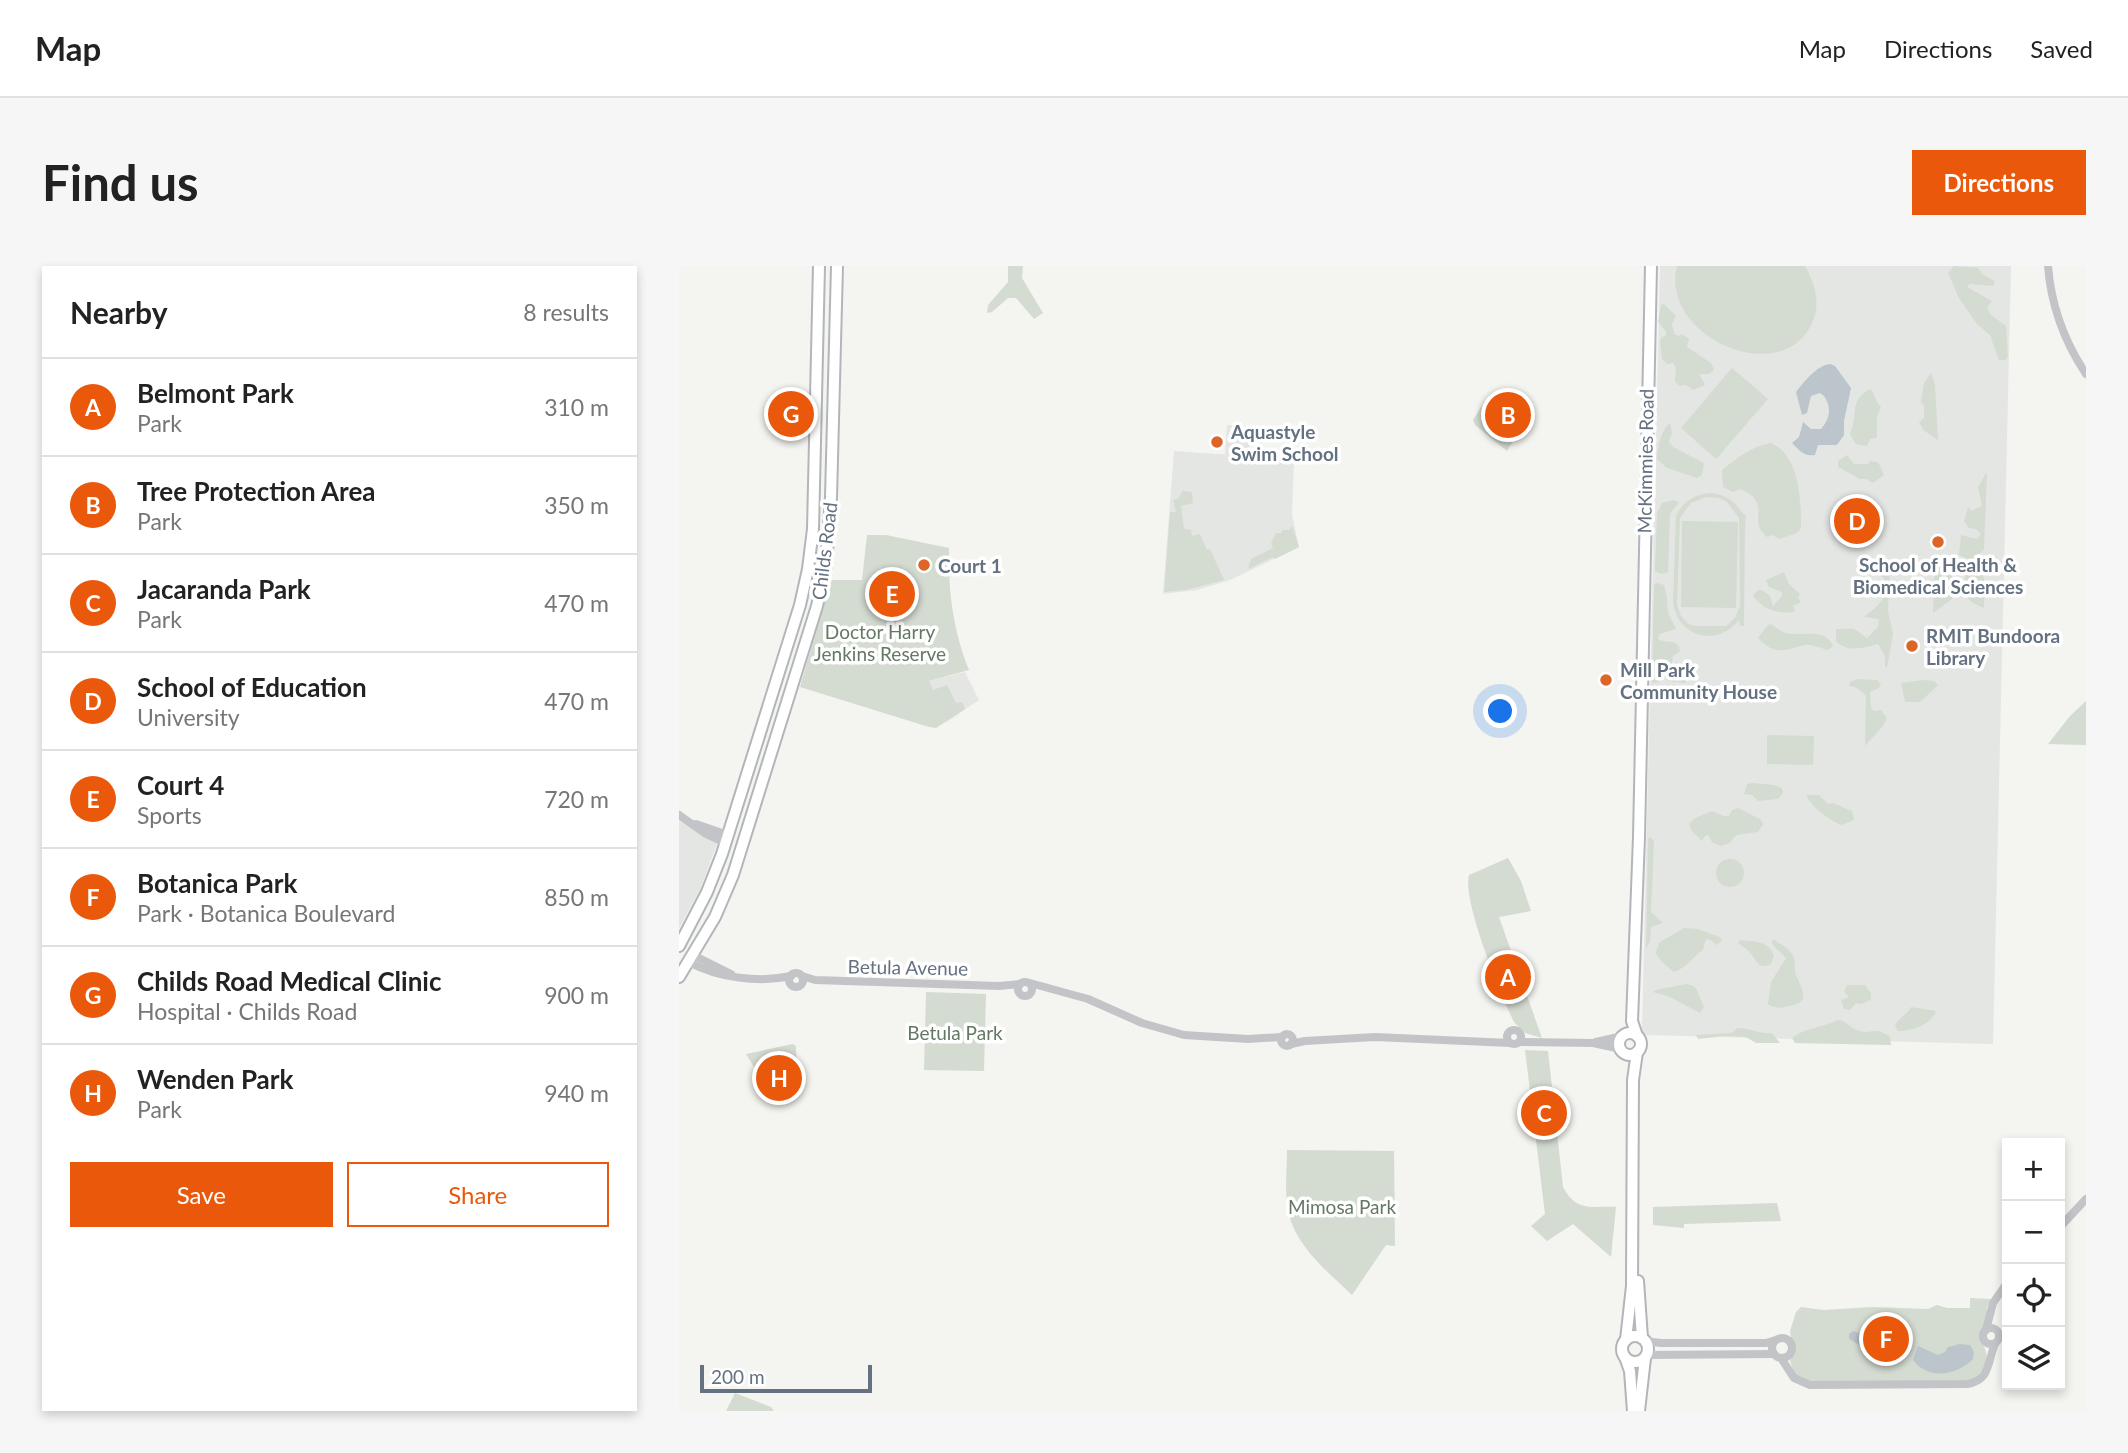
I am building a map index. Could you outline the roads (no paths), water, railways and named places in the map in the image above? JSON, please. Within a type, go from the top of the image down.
[{"type":"main road","name":"Childs Road","points":[[679,950],[707,892],[726,839],[809,569],[814,491],[819,266]]},
{"type":"main road","name":"Childs Road","points":[[679,977],[724,897],[743,845],[817,606],[826,566],[832,495],[837,266]]},
{"type":"main road","name":"McKimmies Road","points":[[1637,1036],[1632,1021],[1636,875],[1634,785],[1641,642],[1649,266]]},
{"type":"main road","points":[[815,443],[825,448],[832,458]]},
{"type":"main road","points":[[832,476],[824,486],[818,486],[814,491],[832,495]]},
{"type":"main road","points":[[726,839],[743,845]]},
{"type":"main road","points":[[679,950],[691,958]]},
{"type":"main road","name":"McKimmies Road","points":[[1623,1036],[1633,998]]},
{"type":"main road","points":[[1633,1080],[1620,1042],[1623,1036],[1631,1033],[1637,1036],[1641,1044],[1637,1052],[1633,1080],[1632,1286],[1623,1347],[1630,1371],[1633,1411]]},
{"type":"main road","points":[[1623,1051],[1631,1055],[1637,1052]]},
{"type":"main road","points":[[1632,1212],[1635,1221],[1644,1340],[1648,1346],[1639,1411]]},
{"type":"main road","points":[[1626,1340],[1634,1336],[1644,1340]]},
{"type":"main road","points":[[1625,1357],[1637,1362],[1646,1357]]},
{"type":"street","points":[[2048,266],[2060,326],[2086,373]]},
{"type":"street","points":[[683,818],[706,834],[726,839]]},
{"type":"street","name":"Betula Avenue","points":[[691,958],[716,974],[790,980],[796,987],[802,980],[1019,987],[1026,981],[1088,999],[1142,1023],[1202,1037],[1305,1041],[1375,1037],[1487,1040],[1514,1038],[1593,1043],[1623,1051]]},
{"type":"street","points":[[1030,983],[1033,986],[1032,993]]},
{"type":"street","name":"Betula Avenue","points":[[1019,987],[1024,996],[1053,989]]},
{"type":"street","name":"Betula Avenue","points":[[1593,1043],[1623,1036]]},
{"type":"street","points":[[2065,1222],[2086,1199]]},
{"type":"street","points":[[1776,1340],[1772,1349],[1781,1356],[1798,1381],[1810,1385],[1967,1384],[1986,1374],[1990,1366],[1990,1343],[1983,1337],[1990,1329],[1990,1317],[1996,1297],[2002,1289]]},
{"type":"street","points":[[1990,1329],[1999,1338],[1990,1343]]},
{"type":"street","points":[[1644,1340],[1766,1343],[1783,1339],[1790,1342],[1792,1348],[1781,1356],[1712,1354],[1646,1357]]},
{"type":"street","points":[[1712,1343],[1712,1354]]},
{"type":"place","name":"Childs Road Medical Clinic","points":[[791,414]]},
{"type":"place","name":"Tree Protection Area","points":[[1508,415]]},
{"type":"place","name":"Aquastyle Swim School","points":[[1217,442]]},
{"type":"place","name":"School of Education","points":[[1857,521]]},
{"type":"place","name":"School of Health & Biomedical Sciences","points":[[1938,542]]},
{"type":"place","name":"Court 1","points":[[924,565]]},
{"type":"place","name":"Court 4","points":[[892,594]]},
{"type":"place","name":"RMIT Bundoora Library","points":[[1912,646]]},
{"type":"place","name":"Mill Park Community House","points":[[1606,680]]},
{"type":"place","name":"Belmont Park","points":[[1508,977]]},
{"type":"place","name":"Wenden Park","points":[[779,1078]]},
{"type":"place","name":"Jacaranda Park","points":[[1544,1113]]},
{"type":"place","name":"Botanica Park","points":[[1886,1339]]},
{"type":"park label","name":"Doctor Harry Jenkins Reserve","points":[[880,642]]},
{"type":"park label","name":"Betula Park","points":[[955,1032]]},
{"type":"park label","name":"Mimosa Park","points":[[1342,1206]]}]
